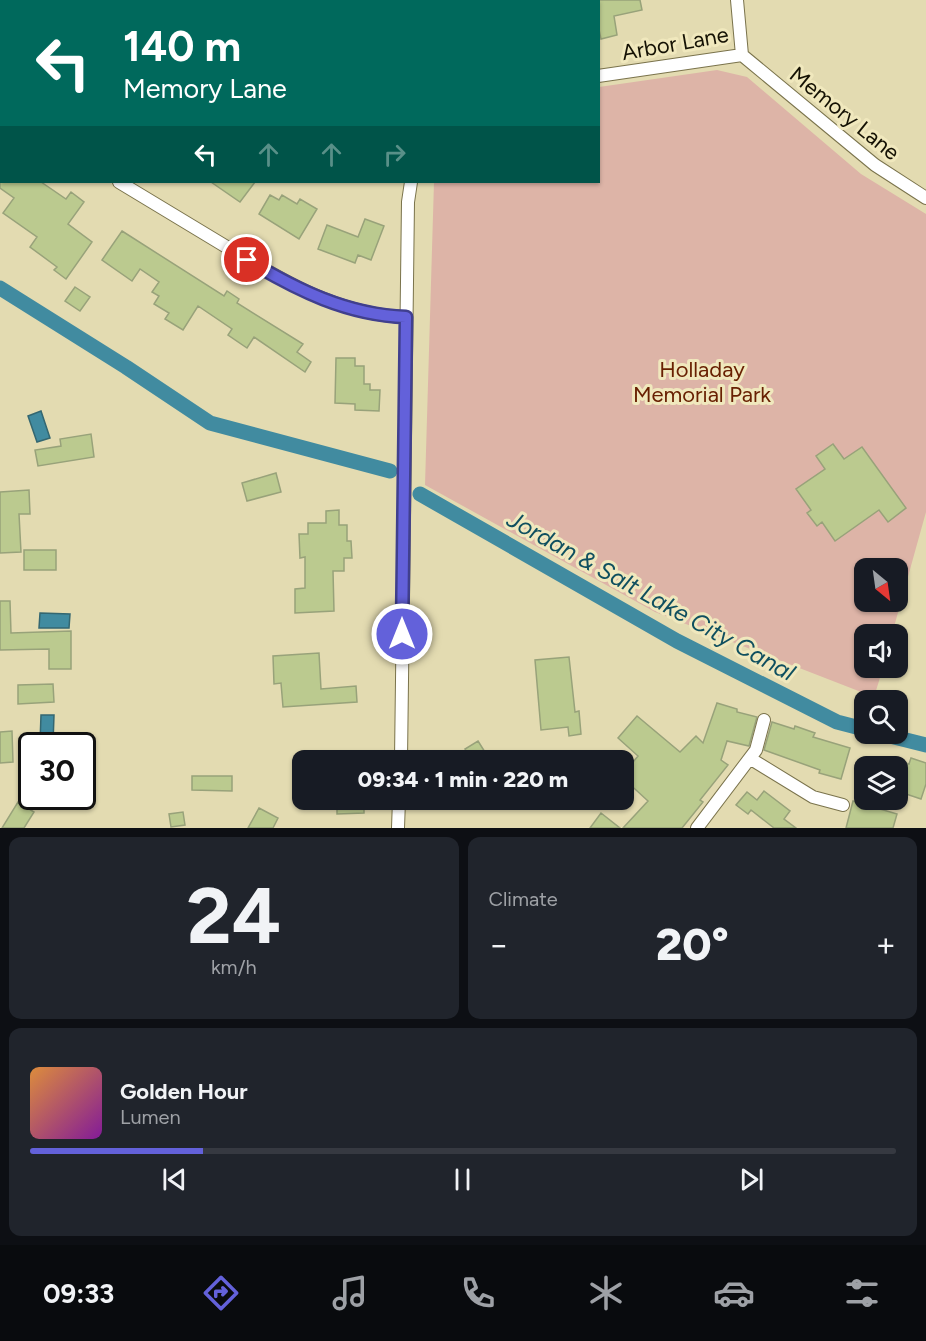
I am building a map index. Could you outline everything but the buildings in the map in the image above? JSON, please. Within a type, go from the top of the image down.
[{"type":"street","name":"Arbor Lane","points":[[600,76],[742,55],[737,0]]},
{"type":"street","name":"Memory Lane","points":[[742,55],[868,160],[895,180],[926,198]]},
{"type":"street","points":[[120,183],[284,282],[331,303],[354,310],[406,317]]},
{"type":"street","points":[[401,750],[406,317],[408,202],[411,183]]},
{"type":"street","points":[[697,828],[756,750],[764,720]]},
{"type":"street","points":[[750,759],[813,797],[843,805]]},
{"type":"street","points":[[398,828],[399,810]]},
{"type":"green space","name":"Holladay Memorial Park","points":[[717,70],[747,77],[861,174],[926,214],[926,512],[908,577],[908,558],[854,558],[854,612],[898,612],[895,624],[854,624],[854,678],[880,678],[876,690],[856,690],[655,612],[425,485],[434,183],[600,183],[600,87]]},
{"type":"water","points":[[41,411],[50,438],[37,442],[28,416]]},
{"type":"water","points":[[40,613],[70,614],[69,628],[39,628]]},
{"type":"water","points":[[41,715],[54,715],[53,732],[40,732]]},
{"type":"waterway","name":"Jordan & Salt Lake City Canal","points":[[0,288],[210,423],[390,471]]},
{"type":"waterway","name":"Jordan & Salt Lake City Canal","points":[[420,494],[677,641],[837,722],[854,726]]},
{"type":"waterway","name":"Jordan & Salt Lake City Canal","points":[[908,740],[926,745]]},
{"type":"route","points":[[247,260],[284,282],[331,303],[354,310],[406,317],[402,634]]}]
